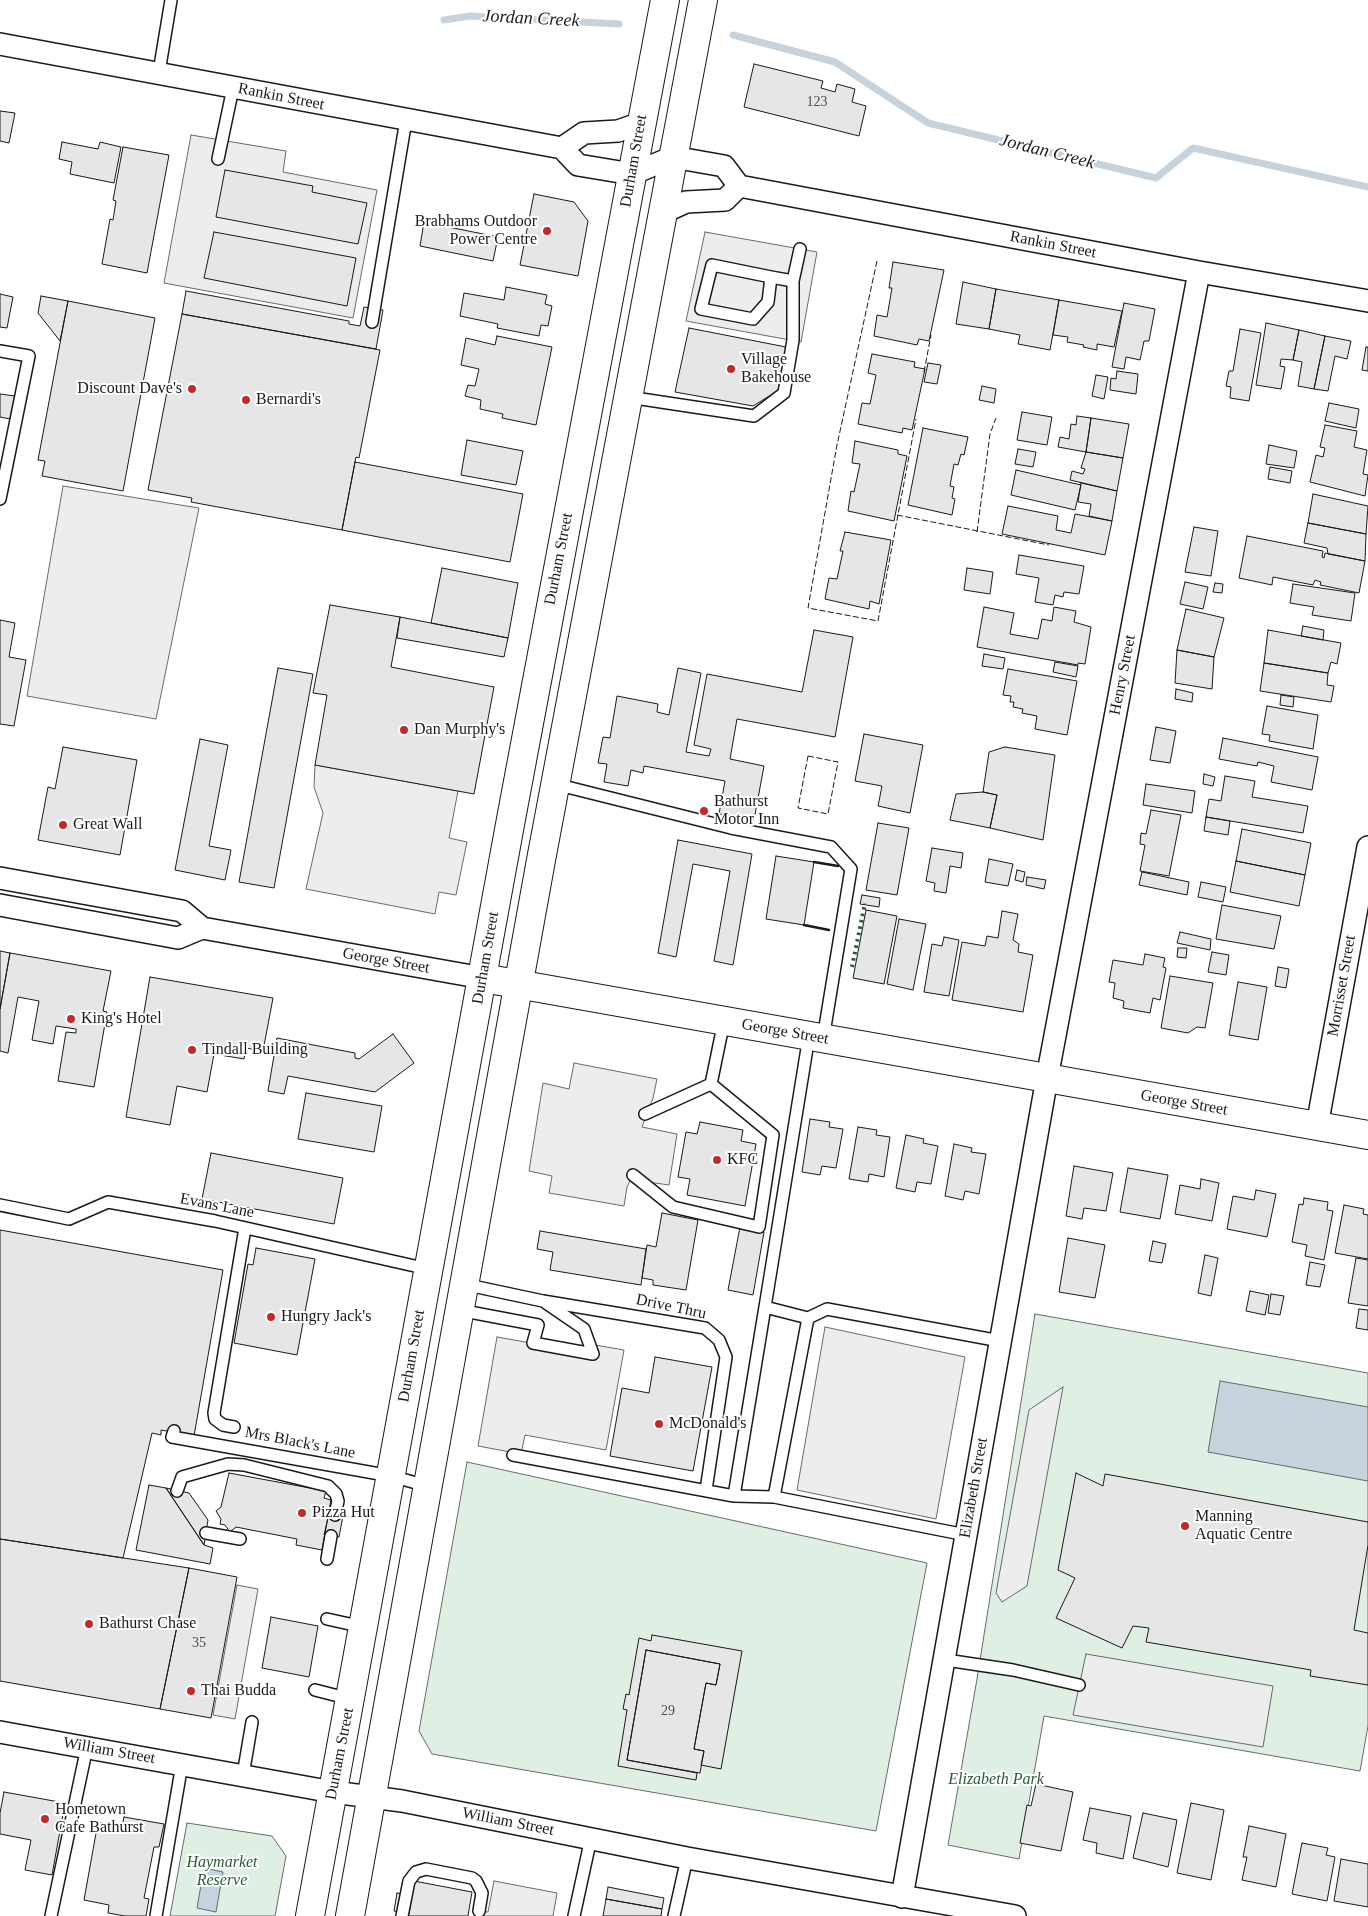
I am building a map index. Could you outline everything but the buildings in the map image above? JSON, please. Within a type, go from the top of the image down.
[{"type":"main road","name":"Durham Street","points":[[310,1916],[428,1269],[665,0]]},
{"type":"main road","points":[[350,1916],[458,1310],[703,0]]},
{"type":"main road","name":"George Street","points":[[483,978],[1368,1135]]},
{"type":"street","name":"Rankin Street","points":[[0,44],[562,148]]},
{"type":"street","points":[[641,123],[618,131],[584,133],[562,148],[578,165],[632,174],[673,157],[724,166],[739,186],[725,200],[686,202],[662,213]]},
{"type":"street","name":"Rankin Street","points":[[739,186],[1199,272],[1368,301]]},
{"type":"street","name":"Henry Street","points":[[1048,1078],[1199,272]]},
{"type":"street","name":"Morrisset Street","points":[[1317,1126],[1368,847]]},
{"type":"street","points":[[0,878],[182,911],[202,928],[178,938],[0,905]]},
{"type":"street","name":"George Street","points":[[202,928],[483,978]]},
{"type":"street","name":"Elizabeth Street","points":[[902,1897],[946,1660],[954,1597],[1048,1078]]},
{"type":"street","name":"William Street","points":[[0,1732],[370,1797],[687,1858],[1015,1916]]},
{"type":"lane","points":[[159,72],[171,0]]},
{"type":"lane","points":[[218,159],[233,88]]},
{"type":"lane","points":[[372,322],[406,120]]},
{"type":"lane","points":[[628,397],[754,416],[784,393],[793,340],[793,281],[800,249]]},
{"type":"lane","points":[[771,276],[768,302],[753,319],[701,309],[712,265],[771,276],[793,281]]},
{"type":"lane","points":[[0,351],[29,356],[0,500]]},
{"type":"lane","points":[[555,784],[731,828],[831,847],[851,869],[816,1037],[765,1307],[734,1496]]},
{"type":"lane","points":[[711,1084],[724,1021]]},
{"type":"lane","points":[[645,1114],[711,1084]]},
{"type":"lane","points":[[633,1175],[673,1207],[760,1227],[773,1135],[711,1084]]},
{"type":"lane","name":"Evans Lane","points":[[0,1205],[69,1218],[108,1202],[245,1228],[428,1269]]},
{"type":"lane","points":[[234,1427],[223,1425],[215,1419],[214,1413],[245,1228]]},
{"type":"lane","name":"Drive Thru","points":[[463,1284],[543,1301],[705,1328],[719,1340],[726,1357],[706,1490]]},
{"type":"lane","points":[[458,1310],[538,1325],[533,1343],[593,1354],[584,1329],[543,1301]]},
{"type":"lane","points":[[765,1307],[808,1318],[827,1309],[1000,1341]]},
{"type":"lane","points":[[774,1498],[808,1318]]},
{"type":"lane","name":"Mrs Black's Lane","points":[[174,1431],[172,1436],[391,1476],[427,1486]]},
{"type":"lane","points":[[513,1455],[734,1496],[774,1498],[966,1535]]},
{"type":"lane","points":[[177,1490],[182,1477],[228,1464],[244,1465],[328,1486],[336,1494],[338,1501],[336,1515]]},
{"type":"lane","points":[[206,1532],[240,1539]]},
{"type":"lane","points":[[327,1559],[332,1536]]},
{"type":"lane","points":[[327,1619],[363,1627]]},
{"type":"lane","points":[[946,1660],[1013,1670],[1080,1685]]},
{"type":"lane","points":[[315,1690],[350,1699]]},
{"type":"lane","points":[[243,1775],[252,1722]]},
{"type":"lane","points":[[51,1916],[87,1747]]},
{"type":"lane","points":[[156,1916],[182,1764]]},
{"type":"lane","points":[[574,1916],[591,1838]]},
{"type":"lane","points":[[674,1916],[687,1858]]},
{"type":"lane","points":[[402,1916],[409,1881],[416,1872],[426,1869],[476,1881],[482,1893],[479,1911]]},
{"type":"green space","name":"Manning Aquatic Centre","points":[[1035,1314],[1368,1373],[1368,1726],[1360,1771],[1044,1716],[1019,1859],[948,1845],[977,1679]]},
{"type":"green space","points":[[467,1462],[927,1563],[876,1831],[432,1754],[419,1731]]},
{"type":"green space","name":"Haymarket Reserve","points":[[187,1823],[272,1836],[286,1856],[275,1916],[170,1916]]},
{"type":"shaded area","points":[[191,135],[286,151],[283,172],[377,190],[353,318],[164,283]]},
{"type":"shaded area","points":[[705,232],[817,252],[801,342],[686,321]]},
{"type":"shaded area","points":[[63,486],[199,508],[156,719],[27,696]]},
{"type":"shaded area","points":[[315,765],[458,791],[449,838],[467,842],[456,895],[439,892],[435,914],[306,889],[323,813],[314,787]]},
{"type":"shaded area","points":[[574,1063],[657,1079],[653,1098],[642,1127],[677,1134],[669,1185],[648,1182],[633,1175],[627,1187],[624,1206],[549,1193],[552,1176],[529,1171],[543,1083],[569,1089]]},
{"type":"shaded area","points":[[825,1327],[965,1357],[936,1519],[797,1490]]},
{"type":"shaded area","points":[[497,1337],[593,1354],[595,1345],[624,1350],[606,1450],[525,1435],[521,1454],[478,1446]]},
{"type":"shaded area","points":[[1220,1381],[1368,1407],[1368,1481],[1208,1452]]},
{"type":"shaded area","points":[[1063,1387],[1027,1586],[1002,1602],[996,1593],[1029,1410]]},
{"type":"shaded area","points":[[237,1585],[258,1589],[235,1719],[213,1715]]},
{"type":"shaded area","points":[[1086,1654],[1273,1686],[1263,1747],[1073,1715]]},
{"type":"shaded area","points":[[204,1868],[223,1872],[216,1912],[197,1908]]},
{"type":"shaded area","points":[[494,1881],[557,1893],[553,1916],[478,1916],[479,1911],[488,1912]]},
{"type":"waterway","name":"Jordan Creek","points":[[444,20],[470,16],[619,24]]},
{"type":"waterway","name":"Jordan Creek","points":[[733,35],[835,62],[928,123],[1156,178],[1193,148],[1368,187]]},
{"type":"hedge","points":[[852,967],[865,903]]},
{"type":"fence","points":[[877,261],[837,445],[808,608],[878,621],[916,419]]},
{"type":"fence","points":[[924,372],[931,335]]},
{"type":"fence","points":[[977,532],[990,434],[996,418]]},
{"type":"fence","points":[[897,515],[1049,545]]},
{"type":"fence","points":[[808,756],[838,762],[828,814],[798,808],[808,756]]},
{"type":"wall","points":[[814,862],[838,866]]},
{"type":"wall","points":[[804,925],[829,930]]},
{"type":"place","name":"Brabhams Outdoor Power Centre","points":[[547,231]]},
{"type":"place","name":"Village Bakehouse","points":[[731,369]]},
{"type":"place","name":"Discount Dave's","points":[[192,389]]},
{"type":"place","name":"Bernardi's","points":[[246,400]]},
{"type":"place","name":"Dan Murphy's","points":[[404,730]]},
{"type":"place","name":"Bathurst Motor Inn","points":[[704,811]]},
{"type":"place","name":"Great Wall","points":[[63,825]]},
{"type":"place","name":"King's Hotel","points":[[71,1019]]},
{"type":"place","name":"Tindall Building","points":[[192,1050]]},
{"type":"place","name":"KFC","points":[[717,1160]]},
{"type":"place","name":"Hungry Jack's","points":[[271,1317]]},
{"type":"place","name":"McDonald's","points":[[659,1424]]},
{"type":"place","name":"Pizza Hut","points":[[302,1513]]},
{"type":"place","name":"Manning Aquatic Centre","points":[[1185,1526]]},
{"type":"place","name":"Bathurst Chase","points":[[89,1624]]},
{"type":"place","name":"Thai Budda","points":[[191,1691]]},
{"type":"place","name":"Hometown Cafe Bathurst","points":[[45,1819]]},
{"type":"park label","name":"Elizabeth Park","points":[[996,1780]]}]
